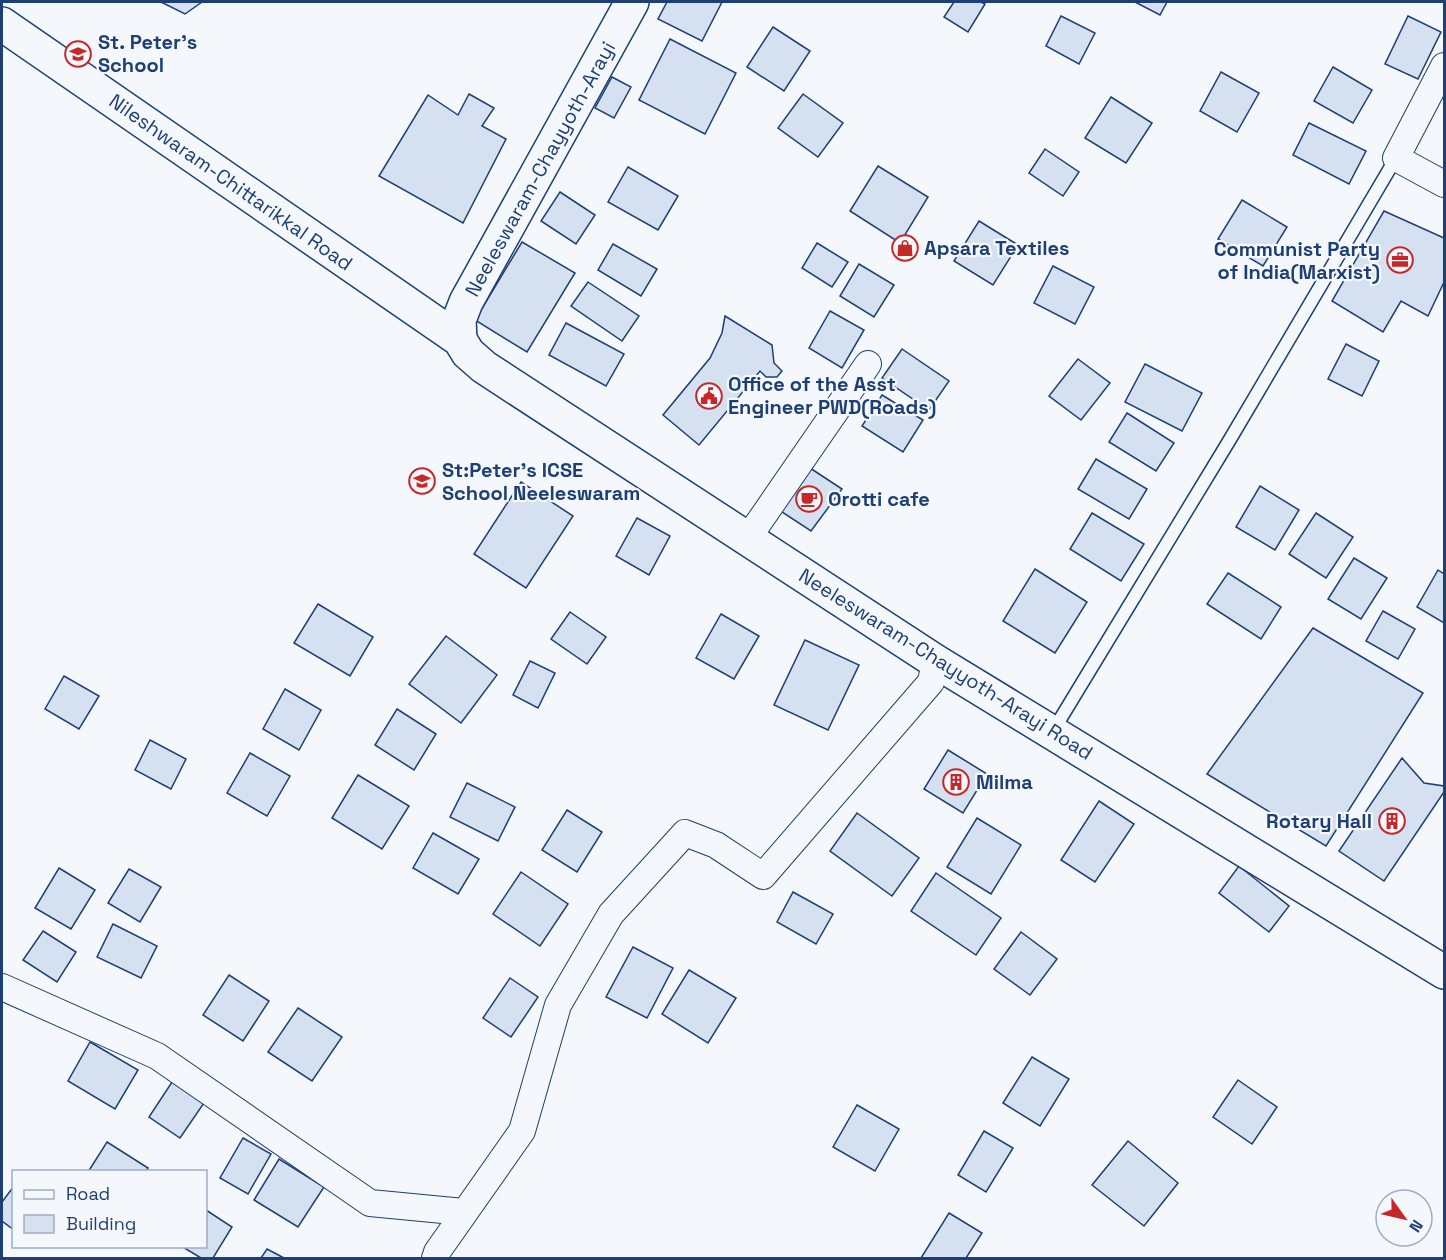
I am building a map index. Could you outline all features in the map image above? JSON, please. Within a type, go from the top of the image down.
[{"type":"main road","name":"Neeleswaram-Chayyoth-Arayi","points":[[460,340],[459,320],[466,302],[632,2]]},
{"type":"main road","name":"Nileshwaram-Chittarikkal Road","points":[[2,24],[460,340]]},
{"type":"main road","name":"Neeleswaram-Chayyoth-Arayi Road","points":[[460,340],[468,353],[484,367],[935,661],[1444,972]]},
{"type":"street","points":[[1444,66],[1396,158],[1444,184]]},
{"type":"street","points":[[748,538],[868,364]]},
{"type":"street","points":[[435,1258],[522,1131],[558,1005],[611,914],[685,833],[716,845],[763,876],[931,682],[935,661]]},
{"type":"street","points":[[2,987],[157,1056],[370,1203],[465,1212]]},
{"type":"lane","points":[[1052,732],[1229,441],[1396,158]]},
{"type":"building","points":[[161,2],[202,2],[185,14]]},
{"type":"building","points":[[667,2],[722,2],[702,41],[658,19]]},
{"type":"building","points":[[954,2],[985,4],[968,32],[944,17]]},
{"type":"building","points":[[1135,2],[1167,2],[1160,15]]},
{"type":"building","points":[[1061,16],[1095,33],[1079,64],[1046,46]]},
{"type":"building","points":[[1408,16],[1441,32],[1418,79],[1385,64]]},
{"type":"building","points":[[773,27],[810,51],[784,91],[747,67]]},
{"type":"building","points":[[670,39],[736,73],[705,134],[639,100]]},
{"type":"building","points":[[1333,67],[1372,90],[1353,123],[1314,101]]},
{"type":"building","points":[[1221,72],[1259,93],[1237,132],[1200,111]]},
{"type":"building","points":[[612,77],[631,87],[614,118],[595,108]]},
{"type":"building","points":[[469,94],[494,108],[482,126],[506,139],[463,223],[379,176],[428,95],[458,115]]},
{"type":"building","points":[[803,94],[843,123],[818,157],[778,128]]},
{"type":"building","points":[[1111,97],[1152,123],[1126,163],[1085,138]]},
{"type":"building","points":[[1309,123],[1366,151],[1349,184],[1293,155]]},
{"type":"building","points":[[1045,149],[1079,172],[1063,196],[1029,173]]},
{"type":"building","points":[[878,166],[928,197],[900,243],[850,211]]},
{"type":"building","points":[[628,167],[678,196],[658,230],[608,202]]},
{"type":"building","points":[[560,192],[595,215],[576,244],[541,221]]},
{"type":"building","points":[[1242,200],[1287,227],[1263,266],[1218,239]]},
{"type":"building","name":"Communist Party of India(Marxist)","points":[[1384,211],[1444,238],[1444,282],[1428,316],[1401,301],[1383,332],[1332,301]]},
{"type":"building","points":[[979,221],[1018,245],[993,285],[954,261]]},
{"type":"building","points":[[522,242],[575,273],[527,352],[475,320]]},
{"type":"building","points":[[817,243],[848,262],[832,287],[802,268]]},
{"type":"building","points":[[613,244],[657,269],[641,296],[598,270]]},
{"type":"building","points":[[859,264],[894,285],[874,317],[840,296]]},
{"type":"building","points":[[1053,266],[1094,287],[1075,324],[1034,303]]},
{"type":"building","points":[[588,282],[639,316],[622,341],[571,306]]},
{"type":"building","points":[[830,311],[864,330],[842,368],[809,348]]},
{"type":"building","name":"Office of the Asst Engineer PWD(Roads)","points":[[725,316],[772,345],[774,363],[782,371],[777,377],[766,377],[760,371],[699,445],[663,415],[710,358],[722,333]]},
{"type":"building","points":[[566,323],[624,354],[606,386],[549,355]]},
{"type":"building","points":[[1346,344],[1379,361],[1362,396],[1328,379]]},
{"type":"building","points":[[902,349],[949,381],[929,410],[882,378]]},
{"type":"building","points":[[1078,359],[1110,383],[1081,420],[1049,396]]},
{"type":"building","points":[[1145,364],[1202,393],[1182,431],[1125,402]]},
{"type":"building","points":[[882,395],[923,420],[903,452],[862,426]]},
{"type":"building","points":[[1127,413],[1174,443],[1156,471],[1109,442]]},
{"type":"building","points":[[1096,459],[1147,489],[1129,519],[1078,489]]},
{"type":"building","name":"Orotti cafe","points":[[807,466],[842,489],[811,531],[776,508]]},
{"type":"building","points":[[521,482],[573,516],[526,588],[474,554]]},
{"type":"building","points":[[1260,486],[1299,510],[1275,550],[1236,527]]},
{"type":"building","points":[[1092,513],[1144,544],[1121,581],[1070,549]]},
{"type":"building","points":[[1316,513],[1353,537],[1326,578],[1289,554]]},
{"type":"building","points":[[637,518],[670,536],[649,575],[616,556]]},
{"type":"building","points":[[1354,558],[1387,578],[1361,619],[1328,599]]},
{"type":"building","points":[[1035,569],[1087,602],[1055,653],[1003,621]]},
{"type":"building","points":[[1438,570],[1444,574],[1444,623],[1417,607]]},
{"type":"building","points":[[1228,573],[1281,607],[1261,639],[1207,604]]},
{"type":"building","points":[[318,604],[373,637],[350,676],[294,643]]},
{"type":"building","points":[[1383,611],[1415,629],[1398,659],[1366,641]]},
{"type":"building","points":[[570,612],[606,637],[587,664],[551,639]]},
{"type":"building","points":[[721,614],[759,636],[734,679],[696,658]]},
{"type":"building","points":[[1313,628],[1423,693],[1326,846],[1207,774]]},
{"type":"building","points":[[446,636],[497,675],[461,723],[409,684]]},
{"type":"building","points":[[805,640],[859,665],[828,730],[774,705]]},
{"type":"building","points":[[530,661],[555,673],[538,708],[513,695]]},
{"type":"building","points":[[64,676],[99,696],[79,729],[45,709]]},
{"type":"building","points":[[285,689],[321,710],[299,750],[263,729]]},
{"type":"building","points":[[397,709],[436,734],[414,770],[375,745]]},
{"type":"building","points":[[150,740],[186,759],[171,789],[135,770]]},
{"type":"building","name":"Milma","points":[[948,750],[987,774],[963,813],[924,789]]},
{"type":"building","points":[[250,753],[290,776],[267,816],[227,793]]},
{"type":"building","name":"Rotary Hall","points":[[1402,758],[1424,783],[1444,786],[1444,792],[1384,881],[1339,851]]},
{"type":"building","points":[[358,775],[409,806],[382,849],[332,818]]},
{"type":"building","points":[[467,783],[515,807],[498,841],[450,817]]},
{"type":"building","points":[[1099,801],[1134,824],[1095,882],[1061,860]]},
{"type":"building","points":[[567,810],[602,832],[577,872],[542,850]]},
{"type":"building","points":[[857,813],[919,858],[892,896],[830,851]]},
{"type":"building","points":[[977,818],[1021,845],[991,894],[947,867]]},
{"type":"building","points":[[433,833],[479,859],[458,894],[413,868]]},
{"type":"building","points":[[1239,866],[1289,906],[1269,932],[1219,893]]},
{"type":"building","points":[[59,868],[95,890],[71,929],[35,908]]},
{"type":"building","points":[[129,869],[161,887],[140,922],[108,903]]},
{"type":"building","points":[[521,872],[568,904],[540,946],[493,914]]},
{"type":"building","points":[[936,873],[1001,918],[976,955],[911,911]]},
{"type":"building","points":[[793,892],[833,914],[816,944],[777,922]]},
{"type":"building","points":[[113,924],[157,946],[141,978],[97,957]]},
{"type":"building","points":[[43,931],[76,952],[57,982],[23,960]]},
{"type":"building","points":[[1021,932],[1057,959],[1030,995],[994,969]]},
{"type":"building","points":[[633,947],[673,968],[647,1018],[606,997]]},
{"type":"building","points":[[689,970],[736,998],[708,1043],[662,1014]]},
{"type":"building","points":[[229,975],[269,1001],[243,1041],[203,1015]]},
{"type":"building","points":[[510,978],[538,997],[511,1037],[483,1018]]},
{"type":"building","points":[[298,1008],[342,1037],[312,1081],[268,1052]]},
{"type":"building","points":[[90,1042],[138,1070],[115,1109],[68,1081]]},
{"type":"building","points":[[1032,1057],[1069,1079],[1040,1126],[1003,1103]]},
{"type":"building","points":[[174,1079],[206,1100],[180,1138],[149,1117]]},
{"type":"building","points":[[1238,1080],[1277,1107],[1252,1144],[1213,1117]]},
{"type":"building","points":[[857,1105],[899,1129],[875,1171],[833,1147]]},
{"type":"building","points":[[984,1131],[1013,1148],[986,1192],[958,1175]]},
{"type":"building","points":[[243,1138],[271,1154],[248,1194],[220,1178]]},
{"type":"building","points":[[1128,1141],[1178,1183],[1144,1226],[1092,1185]]},
{"type":"building","points":[[107,1142],[148,1168],[146,1170],[89,1170]]},
{"type":"building","points":[[279,1159],[324,1187],[298,1227],[254,1200]]},
{"type":"building","points":[[12,1189],[12,1228],[2,1221],[2,1202]]},
{"type":"building","points":[[207,1211],[232,1227],[213,1258],[201,1258],[184,1248],[207,1248]]},
{"type":"building","points":[[949,1213],[982,1233],[966,1258],[921,1258]]},
{"type":"building","points":[[267,1249],[284,1258],[261,1258]]},
{"type":"place","name":"St. Peter's School","points":[[78,54]]},
{"type":"place","name":"Apsara Textiles","points":[[905,248]]},
{"type":"place","name":"Communist Party of India(Marxist)","points":[[1400,260]]},
{"type":"place","name":"Office of the Asst Engineer PWD(Roads)","points":[[709,396]]},
{"type":"place","name":"St:Peter's ICSE School Neeleswaram","points":[[422,481]]},
{"type":"place","name":"Orotti cafe","points":[[809,499]]},
{"type":"place","name":"Milma","points":[[956,782]]},
{"type":"place","name":"Rotary Hall","points":[[1392,821]]}]
